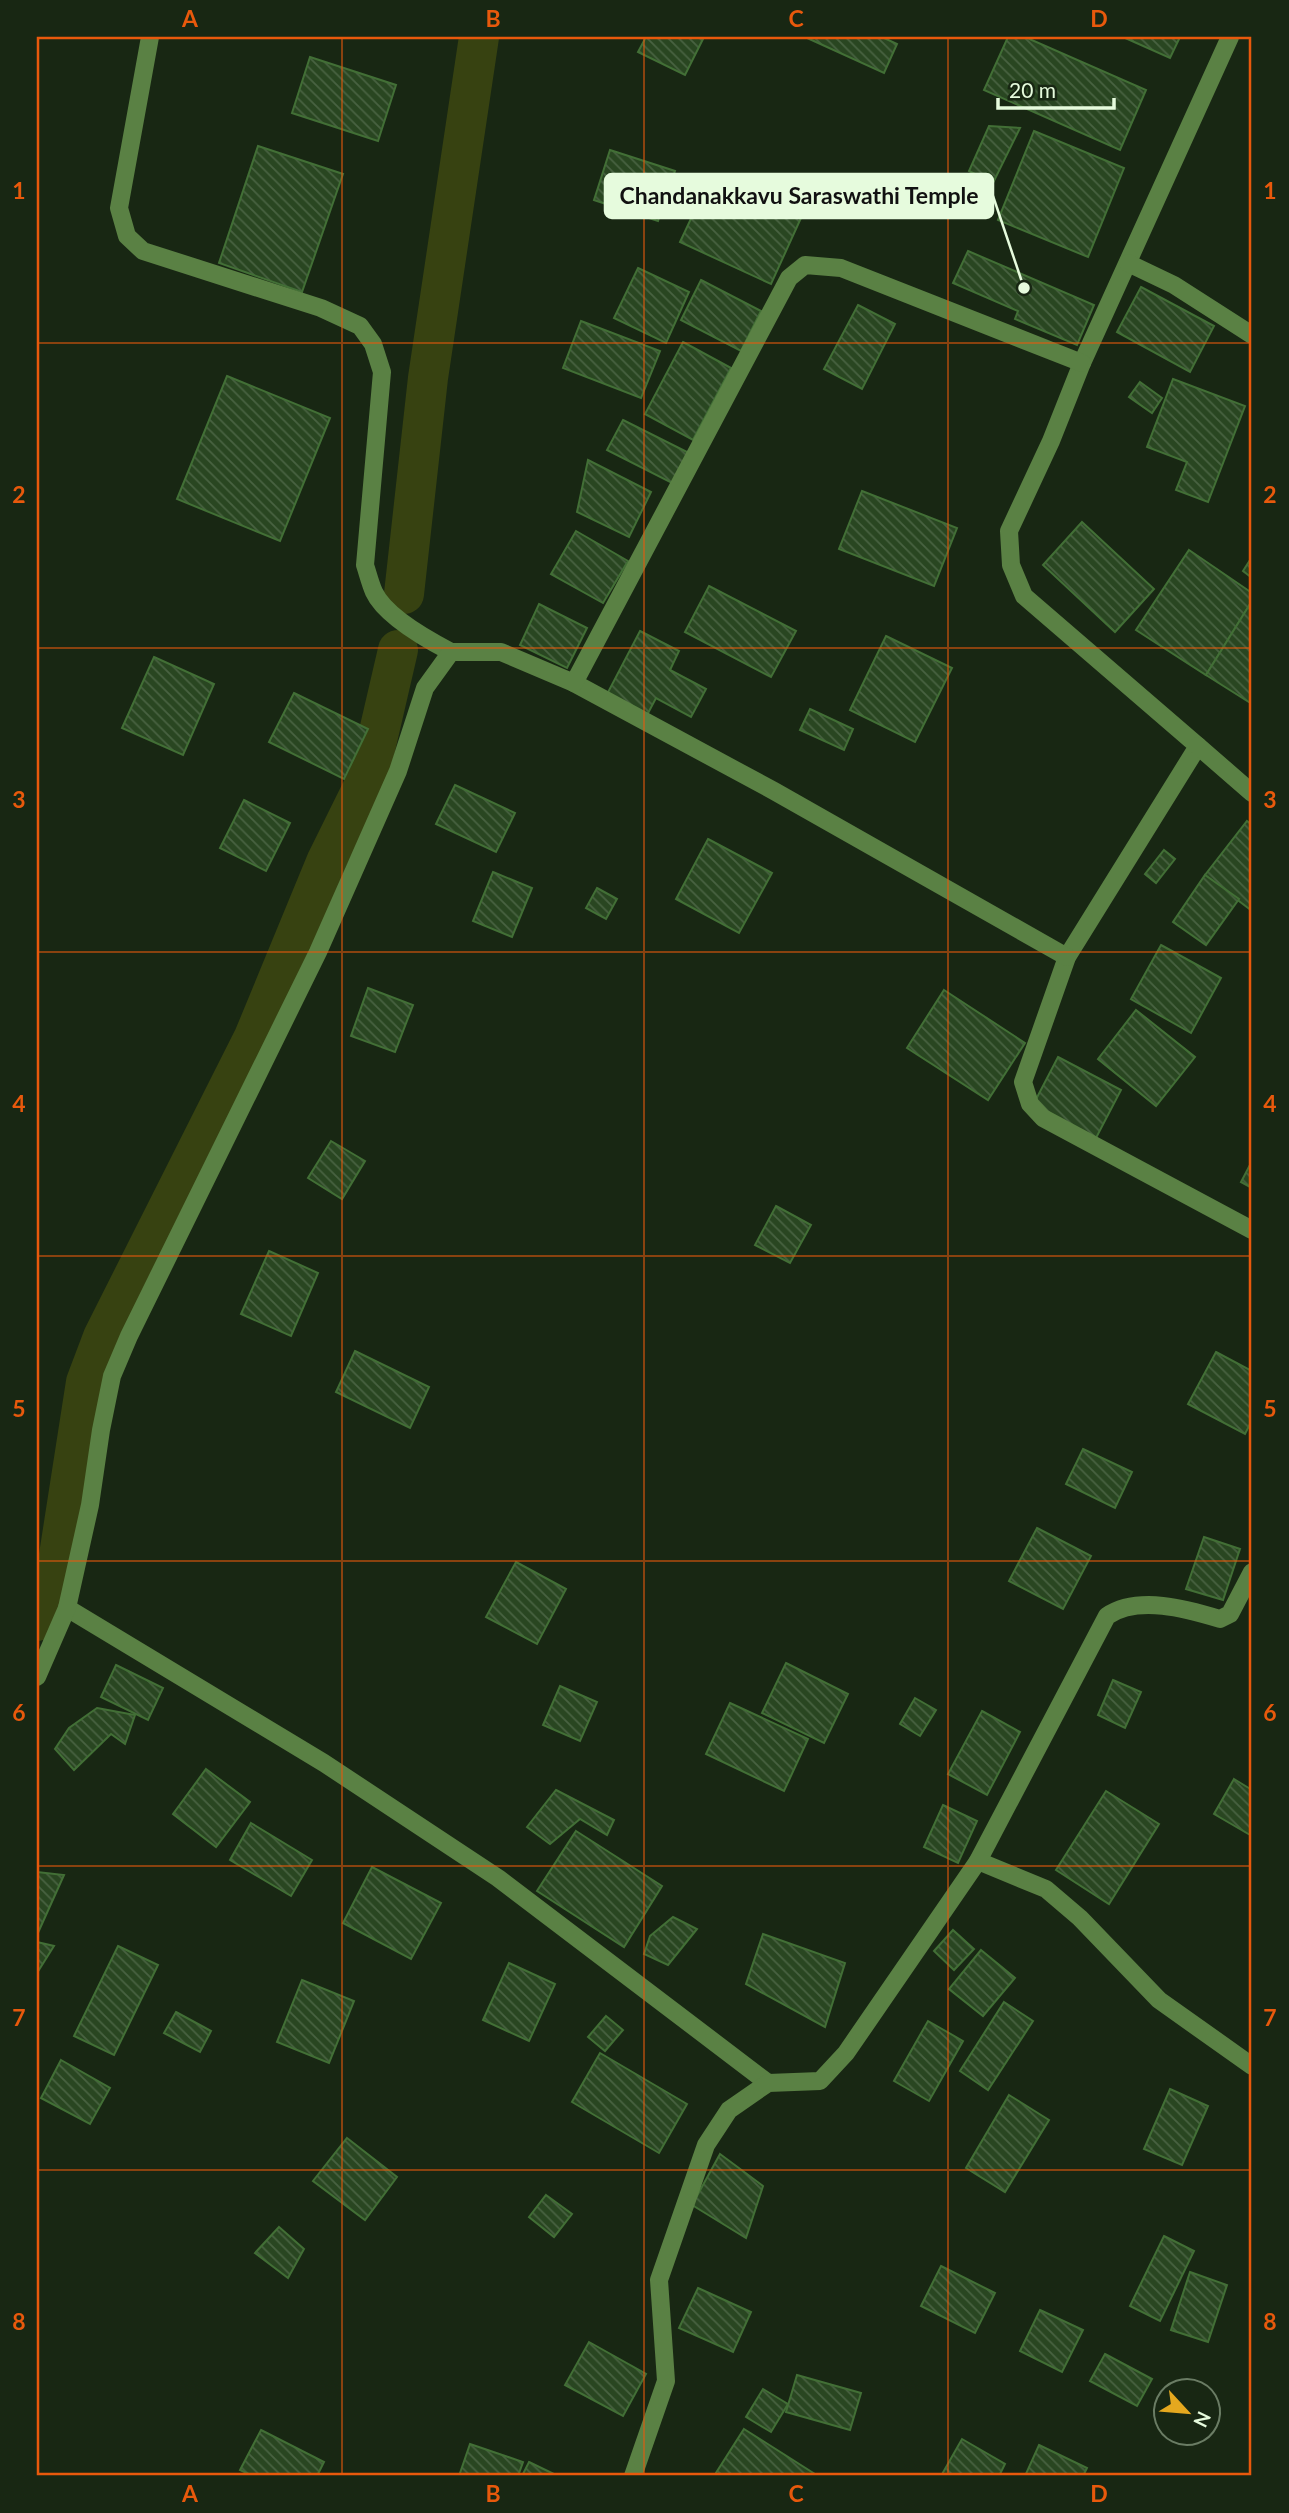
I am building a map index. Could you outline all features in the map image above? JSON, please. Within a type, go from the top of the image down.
[{"type":"street","points":[[150,37],[119,208],[127,236],[143,251],[321,308],[360,326],[373,344],[382,372],[365,565],[375,594],[398,619],[451,652],[501,652],[574,683],[774,791],[1067,957]]},
{"type":"street","points":[[1230,37],[1009,531],[1011,565],[1024,596],[1252,793]]},
{"type":"street","points":[[1128,263],[1174,285],[1252,335]]},
{"type":"street","points":[[574,683],[789,278],[805,265],[841,268],[1082,363]]},
{"type":"street","points":[[37,1677],[67,1608],[90,1505],[112,1376],[129,1336],[318,952],[398,771],[425,688],[451,652]]},
{"type":"street","points":[[1198,746],[1067,957],[1023,1082],[1030,1104],[1043,1118],[1252,1230]]},
{"type":"street","points":[[633,2476],[667,2381],[659,2280],[706,2145],[729,2110],[768,2084],[820,2081],[846,2053],[978,1861],[1107,1616],[1119,1608],[1146,1605],[1199,1612],[1220,1619],[1230,1614],[1252,1572]]},
{"type":"street","points":[[67,1608],[324,1763],[488,1871],[768,2084]]},
{"type":"street","points":[[978,1861],[1046,1889],[1080,1918],[1159,2000],[1252,2066]]},
{"type":"building","points":[[646,37],[704,37],[685,75],[638,52]]},
{"type":"building","points":[[805,37],[882,37],[897,44],[884,73]]},
{"type":"building","points":[[1008,37],[1025,37],[1146,90],[1120,150],[984,90]]},
{"type":"building","points":[[1123,37],[1180,37],[1170,58]]},
{"type":"building","points":[[310,57],[396,85],[378,141],[292,113]]},
{"type":"building","points":[[989,126],[1020,128],[993,183],[969,171]]},
{"type":"building","points":[[1034,131],[1124,168],[1088,257],[998,220]]},
{"type":"building","points":[[258,146],[343,174],[302,292],[219,263]]},
{"type":"building","points":[[610,150],[675,171],[658,221],[594,200]]},
{"type":"building","points":[[711,176],[801,218],[771,284],[680,242]]},
{"type":"building","points":[[968,251],[1094,305],[1077,345],[1015,319],[1018,311],[953,283]]},
{"type":"building","points":[[638,268],[689,292],[666,343],[614,318]]},
{"type":"building","points":[[701,280],[761,311],[741,351],[681,320]]},
{"type":"building","points":[[1141,287],[1214,326],[1190,372],[1117,332]]},
{"type":"building","points":[[858,305],[895,324],[862,389],[824,369]]},
{"type":"building","points":[[581,321],[660,351],[641,398],[563,368]]},
{"type":"building","points":[[683,342],[731,368],[693,440],[645,414]]},
{"type":"building","points":[[227,376],[330,418],[280,541],[177,499]]},
{"type":"building","points":[[1173,379],[1245,406],[1208,502],[1176,490],[1187,462],[1147,447]]},
{"type":"building","points":[[1140,382],[1162,398],[1152,413],[1129,397]]},
{"type":"building","points":[[623,420],[689,453],[674,484],[607,450]]},
{"type":"building","points":[[588,460],[651,492],[629,537],[577,512]]},
{"type":"building","points":[[862,491],[957,528],[934,586],[839,549]]},
{"type":"building","points":[[1082,522],[1154,589],[1115,632],[1043,565]]},
{"type":"building","points":[[576,531],[628,561],[603,603],[551,574]]},
{"type":"building","points":[[1189,550],[1252,593],[1252,601],[1206,675],[1136,630]]},
{"type":"building","points":[[1252,557],[1252,578],[1243,571]]},
{"type":"building","points":[[709,586],[796,631],[771,677],[685,632]]},
{"type":"building","points":[[539,604],[587,628],[567,668],[520,645]]},
{"type":"building","points":[[1250,604],[1252,605],[1252,704],[1206,675]]},
{"type":"building","points":[[640,631],[679,651],[670,670],[706,689],[691,717],[656,698],[645,719],[605,698]]},
{"type":"building","points":[[886,636],[952,668],[915,742],[850,710]]},
{"type":"building","points":[[154,657],[214,684],[183,755],[122,728]]},
{"type":"building","points":[[294,693],[368,729],[344,779],[269,742]]},
{"type":"building","points":[[810,709],[853,729],[844,750],[800,730]]},
{"type":"building","points":[[455,785],[515,813],[496,852],[436,824]]},
{"type":"building","points":[[244,800],[290,823],[266,871],[220,848]]},
{"type":"building","points":[[1247,821],[1252,825],[1252,911],[1205,875]]},
{"type":"building","points":[[708,839],[772,873],[739,933],[676,899]]},
{"type":"building","points":[[1164,850],[1175,859],[1156,883],[1145,874]]},
{"type":"building","points":[[493,872],[532,888],[512,937],[473,921]]},
{"type":"building","points":[[1205,875],[1239,899],[1206,945],[1173,922]]},
{"type":"building","points":[[597,888],[617,899],[606,919],[586,908]]},
{"type":"building","points":[[1161,945],[1221,978],[1191,1033],[1131,999]]},
{"type":"building","points":[[368,988],[413,1005],[395,1052],[351,1036]]},
{"type":"building","points":[[944,990],[1025,1043],[988,1100],[907,1048]]},
{"type":"building","points":[[1136,1010],[1195,1057],[1156,1106],[1098,1059]]},
{"type":"building","points":[[1058,1057],[1121,1090],[1096,1138],[1033,1105]]},
{"type":"building","points":[[331,1141],[365,1161],[342,1199],[308,1178]]},
{"type":"building","points":[[1252,1161],[1252,1188],[1241,1182]]},
{"type":"building","points":[[776,1206],[811,1225],[790,1263],[755,1245]]},
{"type":"building","points":[[269,1251],[318,1273],[291,1336],[241,1314]]},
{"type":"building","points":[[355,1351],[429,1387],[410,1428],[336,1392]]},
{"type":"building","points":[[1216,1352],[1252,1371],[1252,1420],[1245,1434],[1188,1404]]},
{"type":"building","points":[[1083,1449],[1132,1472],[1115,1508],[1066,1484]]},
{"type":"building","points":[[1037,1528],[1091,1556],[1063,1609],[1009,1581]]},
{"type":"building","points":[[1204,1537],[1240,1549],[1223,1600],[1186,1589]]},
{"type":"building","points":[[516,1562],[566,1589],[537,1644],[486,1617]]},
{"type":"building","points":[[786,1663],[848,1694],[824,1743],[762,1713]]},
{"type":"building","points":[[116,1665],[163,1688],[148,1720],[101,1697]]},
{"type":"building","points":[[1113,1680],[1141,1692],[1125,1728],[1098,1715]]},
{"type":"building","points":[[560,1686],[597,1702],[580,1741],[543,1725]]},
{"type":"building","points":[[915,1698],[936,1710],[920,1736],[900,1724]]},
{"type":"building","points":[[730,1703],[808,1739],[784,1791],[706,1754]]},
{"type":"building","points":[[97,1708],[135,1715],[125,1744],[111,1734],[74,1770],[55,1749],[69,1728]]},
{"type":"building","points":[[982,1711],[1020,1732],[987,1795],[948,1774]]},
{"type":"building","points":[[206,1769],[250,1802],[216,1847],[173,1814]]},
{"type":"building","points":[[1234,1779],[1252,1790],[1252,1836],[1214,1814]]},
{"type":"building","points":[[556,1790],[614,1820],[607,1835],[580,1819],[550,1844],[527,1827]]},
{"type":"building","points":[[1106,1791],[1159,1824],[1109,1904],[1056,1870]]},
{"type":"building","points":[[943,1805],[977,1821],[958,1863],[924,1847]]},
{"type":"building","points":[[251,1823],[312,1860],[291,1896],[230,1860]]},
{"type":"building","points":[[576,1831],[662,1886],[624,1947],[537,1891]]},
{"type":"building","points":[[372,1867],[441,1903],[411,1959],[343,1923]]},
{"type":"building","points":[[37,1872],[64,1875],[37,1935]]},
{"type":"building","points":[[673,1917],[697,1929],[668,1965],[644,1954],[650,1936]]},
{"type":"building","points":[[953,1930],[974,1949],[954,1970],[934,1951]]},
{"type":"building","points":[[763,1934],[845,1963],[825,2027],[746,1984]]},
{"type":"building","points":[[37,1942],[54,1946],[37,1973]]},
{"type":"building","points":[[118,1946],[158,1965],[114,2055],[74,2036]]},
{"type":"building","points":[[981,1950],[1015,1978],[983,2016],[949,1989]]},
{"type":"building","points":[[509,1963],[555,1984],[529,2041],[483,2020]]},
{"type":"building","points":[[302,1980],[354,2001],[329,2063],[277,2042]]},
{"type":"building","points":[[1004,2002],[1033,2021],[988,2090],[960,2071]]},
{"type":"building","points":[[176,2012],[211,2031],[200,2052],[164,2033]]},
{"type":"building","points":[[606,2016],[623,2030],[605,2051],[588,2037]]},
{"type":"building","points":[[928,2021],[963,2041],[929,2101],[894,2081]]},
{"type":"building","points":[[600,2053],[687,2104],[659,2153],[572,2102]]},
{"type":"building","points":[[61,2060],[110,2088],[90,2124],[41,2098]]},
{"type":"building","points":[[1170,2089],[1208,2106],[1182,2165],[1144,2149]]},
{"type":"building","points":[[1009,2095],[1049,2120],[1005,2192],[966,2168]]},
{"type":"building","points":[[347,2138],[397,2177],[365,2220],[313,2181]]},
{"type":"building","points":[[720,2154],[763,2186],[746,2238],[692,2205]]},
{"type":"building","points":[[546,2195],[572,2214],[554,2237],[529,2217]]},
{"type":"building","points":[[279,2227],[304,2249],[288,2278],[255,2253]]},
{"type":"building","points":[[1164,2236],[1194,2251],[1160,2321],[1130,2306]]},
{"type":"building","points":[[941,2266],[995,2293],[975,2333],[921,2306]]},
{"type":"building","points":[[1190,2272],[1227,2285],[1208,2342],[1171,2330]]},
{"type":"building","points":[[698,2288],[751,2312],[733,2352],[679,2328]]},
{"type":"building","points":[[1040,2310],[1083,2330],[1062,2372],[1020,2351]]},
{"type":"building","points":[[589,2342],[646,2374],[623,2416],[565,2385]]},
{"type":"building","points":[[1105,2354],[1152,2379],[1137,2406],[1090,2381]]},
{"type":"building","points":[[797,2375],[861,2393],[850,2430],[786,2412]]},
{"type":"building","points":[[763,2389],[788,2404],[771,2432],[746,2417]]},
{"type":"building","points":[[744,2429],[818,2476],[714,2476]]},
{"type":"building","points":[[261,2430],[324,2462],[317,2476],[253,2476],[240,2470]]},
{"type":"building","points":[[962,2439],[1005,2464],[999,2476],[941,2476]]},
{"type":"building","points":[[470,2444],[523,2462],[518,2476],[459,2476]]},
{"type":"building","points":[[1039,2445],[1087,2468],[1083,2476],[1025,2476]]},
{"type":"building","points":[[529,2462],[558,2476],[522,2476]]},
{"type":"waterway","points":[[404,594],[428,378],[479,37]]},
{"type":"waterway","points":[[37,1621],[55,1581],[86,1382],[103,1337],[254,1037],[327,860],[369,775],[398,650]]},
{"type":"place","name":"Chandanakkavu Saraswathi Temple","points":[[1024,288]]}]
